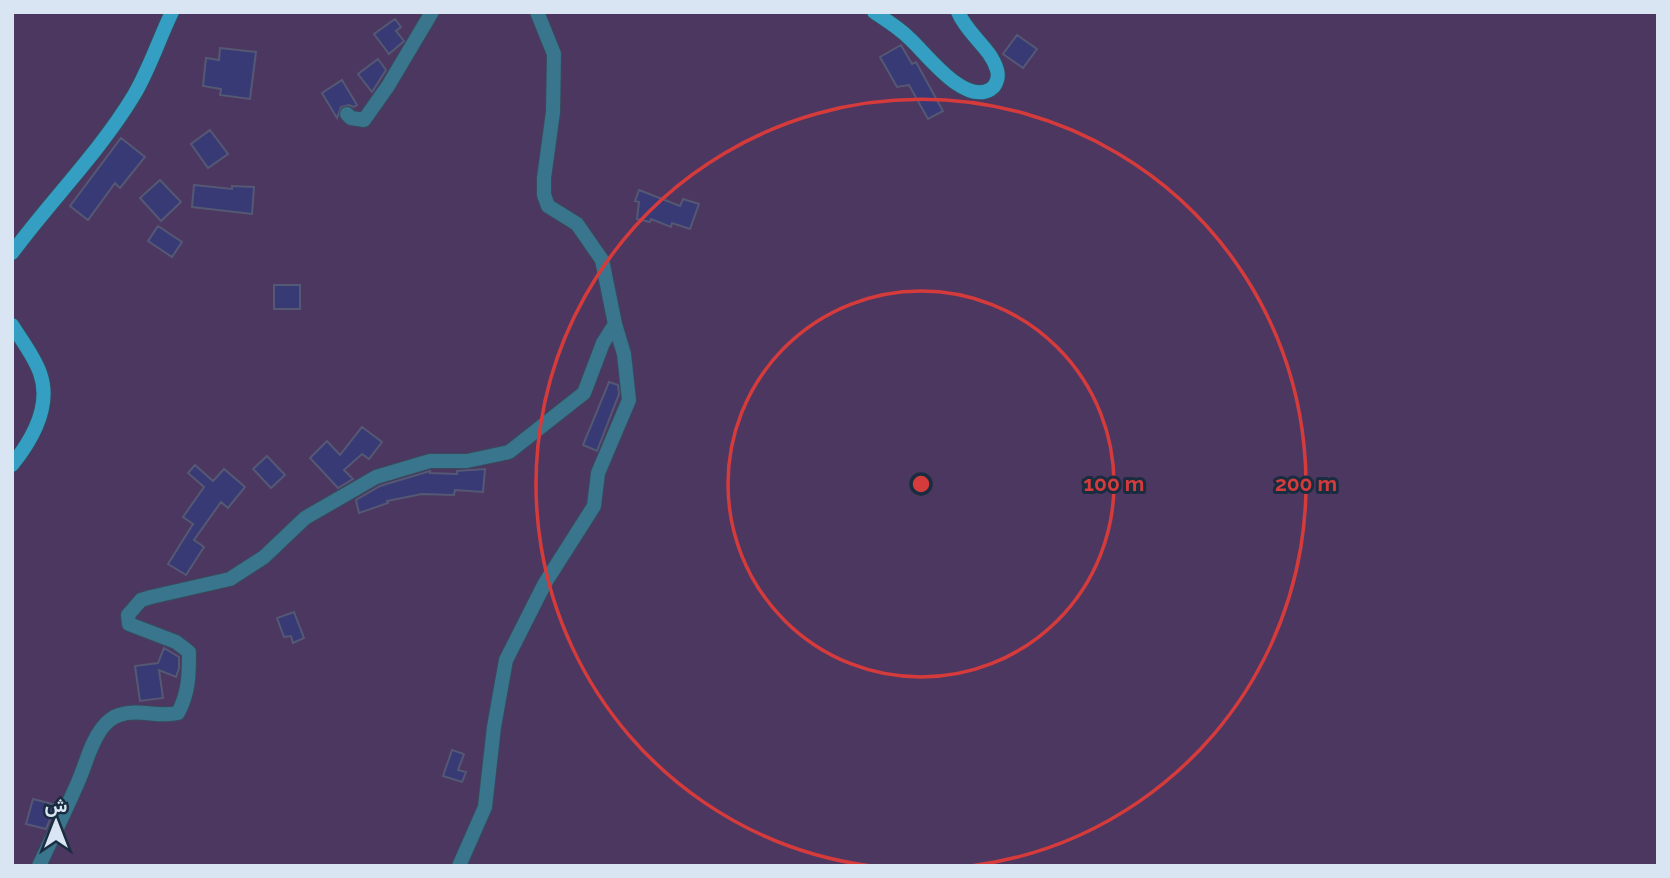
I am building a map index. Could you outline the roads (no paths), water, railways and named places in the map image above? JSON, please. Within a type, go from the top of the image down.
[{"type":"main road","points":[[12,253],[92,156],[134,94],[172,12]]},
{"type":"main road","points":[[874,12],[908,36],[958,85],[974,90],[988,90],[998,79],[997,68],[963,23],[958,12]]},
{"type":"main road","points":[[12,326],[40,374],[43,401],[42,411],[30,441],[12,465]]},
{"type":"street","points":[[347,114],[351,118],[364,120],[388,86],[432,12]]},
{"type":"street","points":[[459,866],[485,807],[494,727],[506,660],[545,583],[594,506],[598,473],[629,400],[624,354],[602,260],[577,224],[548,206],[544,195],[553,112],[554,54],[537,12]]},
{"type":"street","points":[[39,866],[103,726],[116,716],[132,712],[154,715],[178,713],[186,698],[190,678],[189,652],[176,642],[129,624],[128,615],[134,606],[151,597],[230,579],[264,557],[305,518],[376,477],[429,461],[467,461],[509,452],[584,393],[603,343],[615,324]]}]
